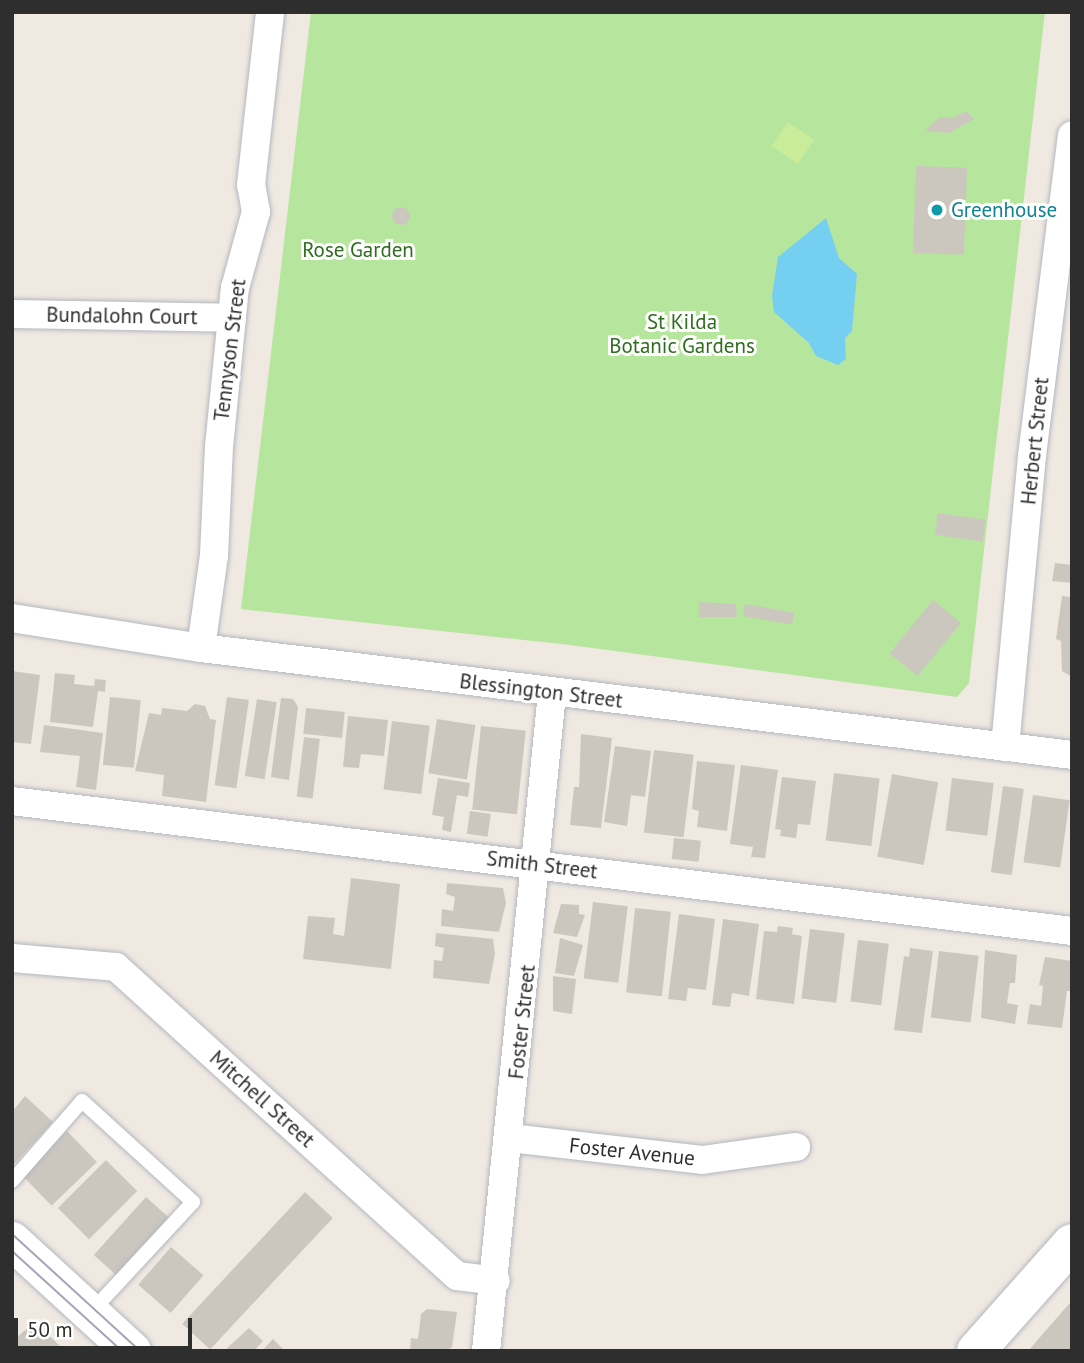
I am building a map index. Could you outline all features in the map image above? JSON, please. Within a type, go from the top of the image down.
[{"type":"main road","points":[[12,1241],[132,1351]]},
{"type":"main road","points":[[976,1351],[1072,1243]]},
{"type":"street","name":"Tennyson Street","points":[[201,648],[215,556],[232,318],[239,274],[254,231],[251,185],[270,12]]},
{"type":"street","name":"Herbert Street","points":[[1005,747],[1032,456],[1072,135]]},
{"type":"street","name":"Bundalohn Court","points":[[12,314],[232,318]]},
{"type":"street","name":"Blessington Street","points":[[12,618],[201,648],[1072,755]]},
{"type":"street","name":"Foster Street","points":[[486,1351],[496,1281],[538,865],[552,693]]},
{"type":"street","name":"Smith Street","points":[[12,801],[1072,931]]},
{"type":"street","name":"Mitchell Street","points":[[12,958],[116,967],[457,1276],[496,1281]]},
{"type":"street","name":"Foster Avenue","points":[[510,1138],[702,1160],[796,1147]]},
{"type":"lane","points":[[12,1181],[82,1101],[193,1202],[91,1313]]},
{"type":"green space","name":"St Kilda Botanic Gardens","points":[[311,12],[1045,12],[969,683],[957,697],[570,645],[241,609]]},
{"type":"green space","points":[[788,122],[814,140],[798,164],[771,146]]},
{"type":"water","points":[[826,218],[839,258],[857,274],[852,331],[845,338],[846,359],[838,365],[816,356],[809,343],[774,312],[772,296],[778,257]]},
{"type":"building","points":[[966,111],[974,119],[949,133],[925,131],[940,117],[952,118]]},
{"type":"building","name":"Greenhouse","points":[[916,166],[967,168],[964,255],[913,253]]},
{"type":"building","points":[[401,207],[407,210],[410,216],[407,222],[401,225],[395,222],[392,216],[395,210]]},
{"type":"building","points":[[938,513],[986,520],[982,541],[935,535]]},
{"type":"building","points":[[1055,563],[1072,565],[1072,583],[1052,581]]},
{"type":"building","points":[[1062,596],[1072,597],[1072,677],[1062,671],[1061,641],[1056,639]]},
{"type":"building","points":[[933,600],[961,623],[918,676],[890,654]]},
{"type":"building","points":[[699,602],[736,604],[737,617],[699,617]]},
{"type":"building","points":[[745,604],[794,613],[792,625],[743,616]]},
{"type":"building","points":[[12,671],[40,675],[31,744],[12,742]]},
{"type":"building","points":[[55,673],[75,675],[74,684],[94,686],[95,679],[106,680],[105,692],[98,691],[93,727],[50,722]]},
{"type":"building","points":[[110,697],[141,700],[134,768],[103,765]]},
{"type":"building","points":[[227,697],[249,700],[236,788],[215,785]]},
{"type":"building","points":[[281,698],[293,699],[298,707],[289,780],[271,777]]},
{"type":"building","points":[[257,699],[277,702],[265,779],[245,776]]},
{"type":"building","points":[[195,704],[205,706],[210,719],[216,720],[206,802],[162,796],[164,775],[135,771],[149,713],[161,715],[162,708],[187,711]]},
{"type":"building","points":[[306,708],[345,712],[342,738],[303,734]]},
{"type":"building","points":[[348,716],[388,720],[384,756],[361,754],[359,768],[343,767]]},
{"type":"building","points":[[437,719],[476,725],[467,779],[428,773]]},
{"type":"building","points":[[392,721],[430,726],[421,794],[384,789]]},
{"type":"building","points":[[44,725],[103,733],[96,790],[76,787],[80,756],[40,752]]},
{"type":"building","points":[[481,726],[526,731],[517,814],[472,810]]},
{"type":"building","points":[[581,734],[612,738],[601,828],[570,825],[574,787],[579,787]]},
{"type":"building","points":[[304,737],[320,739],[313,799],[297,797]]},
{"type":"building","points":[[615,746],[651,751],[645,797],[631,795],[627,826],[604,822]]},
{"type":"building","points":[[654,750],[694,755],[684,837],[644,832]]},
{"type":"building","points":[[697,761],[735,765],[727,831],[697,827],[699,811],[692,809]]},
{"type":"building","points":[[741,765],[778,770],[765,858],[751,857],[753,847],[730,844]]},
{"type":"building","points":[[834,773],[880,779],[871,846],[826,840]]},
{"type":"building","points":[[892,774],[938,782],[924,865],[877,857]]},
{"type":"building","points":[[782,777],[816,781],[810,825],[798,824],[796,838],[780,836],[781,830],[775,829]]},
{"type":"building","points":[[438,778],[470,783],[468,797],[457,795],[451,832],[442,830],[444,817],[432,815]]},
{"type":"building","points":[[952,778],[994,783],[987,836],[946,831]]},
{"type":"building","points":[[1003,786],[1024,789],[1012,875],[991,872]]},
{"type":"building","points":[[1033,795],[1070,800],[1060,867],[1024,862]]},
{"type":"building","points":[[470,811],[491,814],[488,837],[467,834]]},
{"type":"building","points":[[674,838],[701,841],[699,862],[672,859]]},
{"type":"building","points":[[351,878],[400,884],[391,969],[303,959],[308,916],[335,918],[333,934],[344,936]]},
{"type":"building","points":[[447,883],[503,888],[506,903],[499,932],[441,926],[442,909],[453,911],[455,897],[446,894]]},
{"type":"building","points":[[593,902],[628,906],[618,983],[584,978]]},
{"type":"building","points":[[561,904],[579,905],[579,914],[585,915],[577,937],[553,933]]},
{"type":"building","points":[[635,908],[671,912],[662,996],[626,993]]},
{"type":"building","points":[[679,914],[715,919],[706,990],[688,988],[686,1001],[668,999]]},
{"type":"building","points":[[723,919],[759,924],[749,996],[732,993],[730,1007],[712,1005]]},
{"type":"building","points":[[778,926],[793,928],[792,934],[802,936],[794,1004],[756,999],[764,931],[777,932]]},
{"type":"building","points":[[810,929],[845,933],[836,1003],[801,998]]},
{"type":"building","points":[[436,933],[493,939],[495,954],[489,984],[433,978],[434,960],[442,961],[444,948],[435,946]]},
{"type":"building","points":[[560,938],[583,945],[574,976],[555,973]]},
{"type":"building","points":[[858,940],[889,944],[881,1005],[850,1002]]},
{"type":"building","points":[[910,948],[933,951],[922,1033],[894,1030],[904,956],[909,957]]},
{"type":"building","points":[[985,950],[1017,955],[1015,983],[1010,983],[1007,1003],[1018,1005],[1015,1024],[981,1018]]},
{"type":"building","points":[[939,951],[979,956],[971,1022],[931,1018]]},
{"type":"building","points":[[1045,957],[1072,961],[1072,991],[1067,991],[1062,1028],[1027,1024],[1030,1004],[1041,1006],[1043,986],[1039,985]]},
{"type":"building","points":[[553,976],[576,979],[572,1014],[553,1011]]},
{"type":"building","points":[[25,1096],[53,1122],[12,1166],[12,1112]]},
{"type":"building","points":[[67,1131],[97,1162],[52,1206],[22,1175]]},
{"type":"building","points":[[106,1160],[137,1191],[89,1239],[58,1208]]},
{"type":"building","points":[[305,1192],[333,1218],[210,1350],[182,1324]]},
{"type":"building","points":[[146,1197],[169,1218],[117,1276],[94,1255]]},
{"type":"building","points":[[171,1247],[203,1275],[171,1313],[138,1285]]},
{"type":"building","points":[[1072,1301],[1072,1351],[1028,1351],[1068,1305]]},
{"type":"building","points":[[427,1309],[457,1312],[452,1347],[446,1351],[410,1351],[411,1338],[418,1339],[421,1314]]},
{"type":"building","points":[[35,1322],[60,1346],[56,1351],[12,1351],[12,1341]]},
{"type":"building","points":[[249,1328],[263,1341],[254,1351],[224,1351]]},
{"type":"building","points":[[273,1339],[285,1351],[262,1351]]},
{"type":"tram line","points":[[12,1234],[140,1351]]},
{"type":"tram line","points":[[12,1251],[122,1351]]},
{"type":"place","name":"Greenhouse","points":[[937,210]]},
{"type":"park label","name":"Rose Garden","points":[[358,250]]}]
